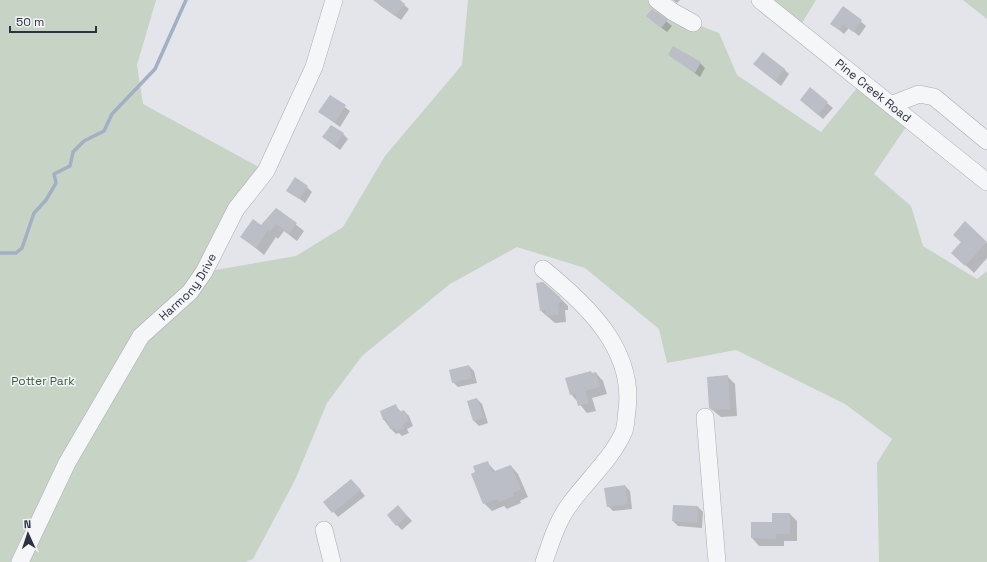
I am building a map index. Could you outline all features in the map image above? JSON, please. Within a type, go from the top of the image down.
[{"type":"street","name":"Harmony Drive","points":[[20,562],[68,463],[141,336],[190,292],[204,272],[236,209],[266,171],[314,67],[334,0]]},
{"type":"street","points":[[657,0],[673,12],[693,23]]},
{"type":"street","name":"Pine Creek Road","points":[[760,0],[987,182]]},
{"type":"street","points":[[892,105],[919,94],[934,97],[987,141]]},
{"type":"street","points":[[543,269],[575,295],[600,322],[619,354],[629,393],[624,430],[599,470],[569,504],[555,531],[544,562]]},
{"type":"street","points":[[705,417],[717,562]]},
{"type":"street","points":[[324,530],[332,562]]},
{"type":"green space","name":"Potter Park","points":[[0,0],[156,0],[137,65],[143,104],[266,171],[204,272],[296,256],[343,227],[385,156],[462,65],[468,0],[657,0],[693,23],[719,33],[737,75],[821,132],[857,88],[906,127],[874,174],[911,206],[923,246],[977,279],[987,271],[987,562],[879,562],[877,463],[892,439],[845,404],[736,350],[667,363],[659,329],[585,268],[517,247],[450,284],[362,356],[327,403],[295,480],[253,559],[245,562],[0,562]]},
{"type":"green space","points":[[774,0],[816,0],[802,23]]},
{"type":"green space","points":[[963,0],[987,0],[987,19]]},
{"type":"building","points":[[373,0],[400,0],[405,4],[395,16]]},
{"type":"building","points":[[843,6],[862,20],[853,32],[843,24],[839,30],[830,24]]},
{"type":"building","points":[[652,9],[668,20],[661,28],[646,16]]},
{"type":"building","points":[[673,46],[701,62],[695,73],[668,55]]},
{"type":"building","points":[[763,52],[785,69],[775,81],[753,64]]},
{"type":"building","points":[[810,87],[828,102],[818,115],[800,100]]},
{"type":"building","points":[[330,95],[346,105],[335,123],[318,112]]},
{"type":"building","points":[[331,125],[344,133],[335,146],[322,137]]},
{"type":"building","points":[[295,177],[308,186],[299,199],[286,191]]},
{"type":"building","points":[[276,208],[297,223],[289,234],[276,224],[270,232],[268,230],[256,248],[240,237],[253,219],[261,225]]},
{"type":"building","points":[[965,221],[987,242],[965,266],[951,253],[961,242],[953,235]]},
{"type":"building","points":[[543,282],[560,297],[561,302],[558,303],[559,314],[546,316],[545,310],[540,311],[536,283]]},
{"type":"building","points":[[469,365],[472,378],[452,383],[449,370]]},
{"type":"building","points":[[591,371],[592,373],[596,372],[600,387],[585,391],[589,403],[578,406],[575,393],[570,395],[565,378]]},
{"type":"building","points":[[728,375],[730,409],[712,410],[709,408],[707,377]]},
{"type":"building","points":[[477,398],[484,418],[473,421],[467,401]]},
{"type":"building","points":[[396,404],[399,412],[404,410],[409,421],[403,424],[405,428],[396,431],[395,428],[390,429],[386,419],[383,420],[380,411]]},
{"type":"building","points":[[488,461],[492,472],[511,465],[521,489],[513,493],[514,496],[499,502],[497,499],[483,504],[471,474],[475,472],[473,466]]},
{"type":"building","points":[[351,479],[361,490],[332,513],[323,502]]},
{"type":"building","points":[[625,485],[628,504],[607,507],[604,488]]},
{"type":"building","points":[[398,505],[407,516],[396,526],[387,515]]},
{"type":"building","points":[[673,505],[698,506],[697,523],[672,521]]},
{"type":"building","points":[[772,513],[790,513],[790,534],[776,534],[776,539],[751,538],[751,522],[772,522]]},
{"type":"waterway","points":[[0,253],[16,253],[22,248],[34,213],[46,200],[56,183],[54,174],[70,166],[73,152],[84,141],[104,131],[112,114],[155,69],[186,0]]}]
